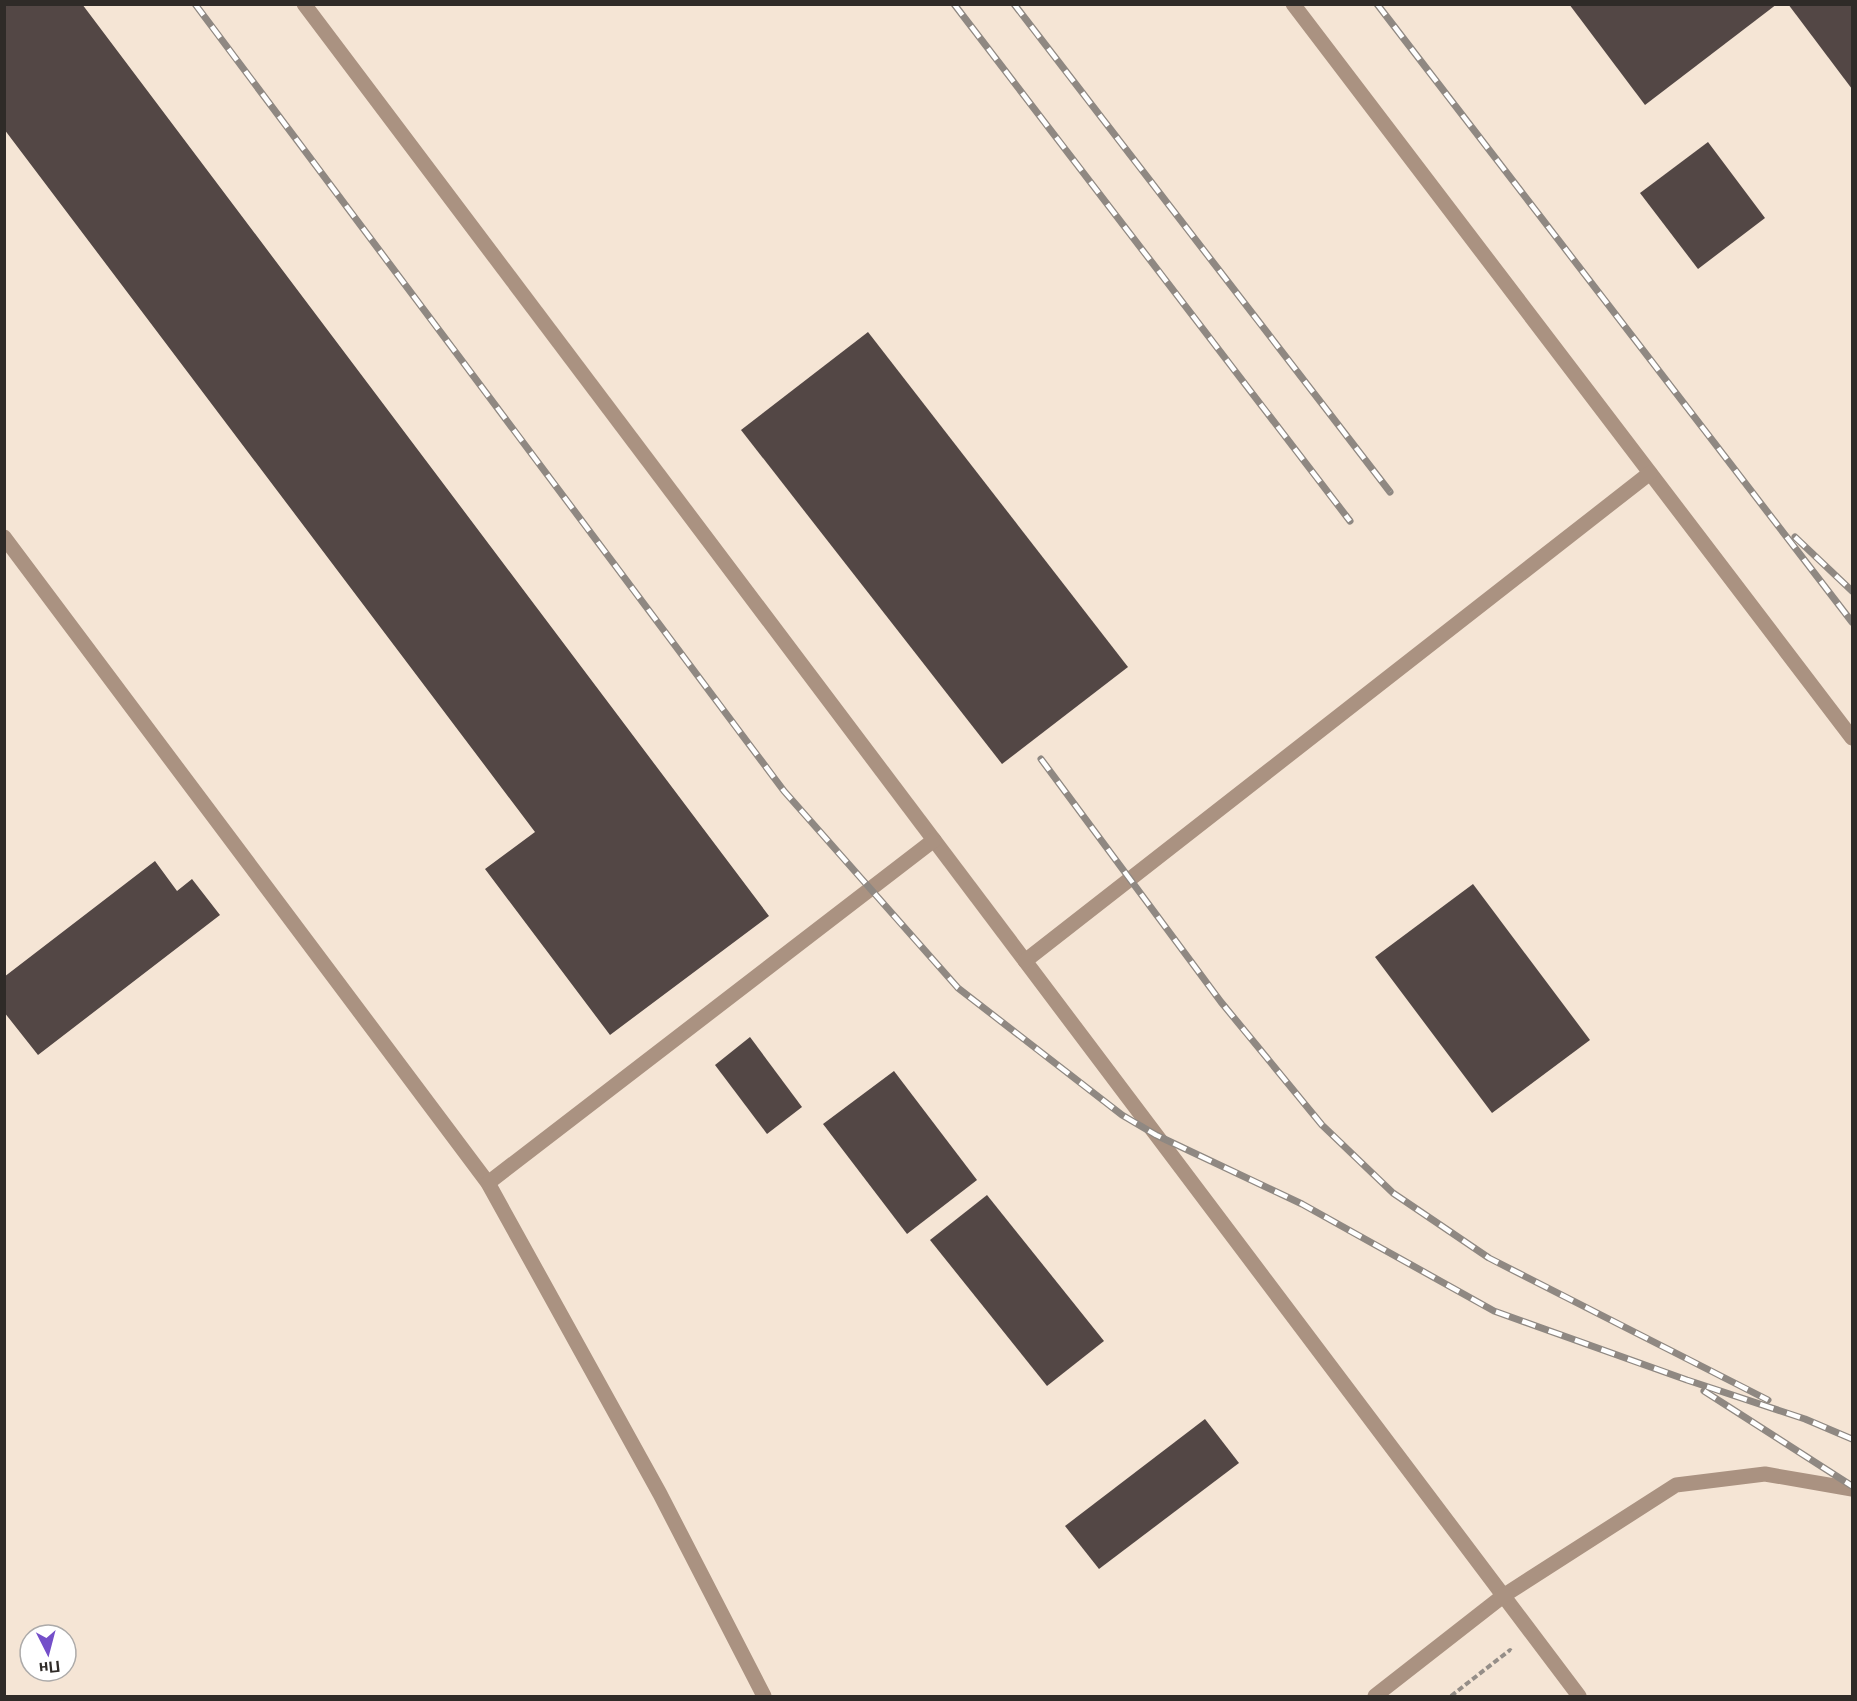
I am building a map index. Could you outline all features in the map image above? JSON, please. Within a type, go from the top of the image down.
[{"type":"lane","points":[[304,4],[1579,1696]]},
{"type":"lane","points":[[1293,4],[1852,738]]},
{"type":"lane","points":[[1025,961],[1650,473]]},
{"type":"lane","points":[[4,537],[488,1183],[660,1494],[764,1696]]},
{"type":"lane","points":[[488,1183],[934,840]]},
{"type":"lane","points":[[1375,1696],[1503,1596],[1676,1485],[1765,1474],[1852,1489]]},
{"type":"path","points":[[1451,1696],[1510,1650]]},
{"type":"shaded area","points":[[5,5],[1852,5],[1852,1696],[5,1696]]},
{"type":"building","points":[[4,4],[82,4],[769,916],[610,1035],[485,869],[535,832],[4,129]]},
{"type":"building","points":[[1569,4],[1777,4],[1645,105]]},
{"type":"building","points":[[1788,4],[1852,4],[1852,89]]},
{"type":"building","points":[[1708,142],[1765,218],[1698,269],[1640,193]]},
{"type":"building","points":[[868,332],[1128,667],[1002,764],[741,430]]},
{"type":"building","points":[[155,861],[177,891],[192,879],[220,915],[38,1055],[4,1012],[4,977]]},
{"type":"building","points":[[1473,884],[1590,1040],[1492,1113],[1375,957]]},
{"type":"building","points":[[750,1037],[802,1107],[767,1134],[715,1065]]},
{"type":"building","points":[[894,1071],[977,1180],[907,1234],[823,1124]]},
{"type":"building","points":[[987,1195],[1104,1341],[1047,1386],[930,1240]]},
{"type":"building","points":[[1205,1419],[1239,1463],[1099,1569],[1065,1526]]},
{"type":"railway","points":[[195,4],[784,791],[958,988],[1122,1115],[1156,1135],[1302,1204],[1494,1311],[1687,1380],[1805,1419],[1852,1439]]},
{"type":"railway","points":[[954,4],[1350,521]]},
{"type":"railway","points":[[1014,4],[1390,492]]},
{"type":"railway","points":[[1377,4],[1852,622]]},
{"type":"railway","points":[[1795,537],[1852,591]]},
{"type":"railway","points":[[1041,759],[1221,1002],[1322,1125],[1393,1193],[1489,1258],[1768,1400]]},
{"type":"railway","points":[[1704,1391],[1852,1486]]}]
